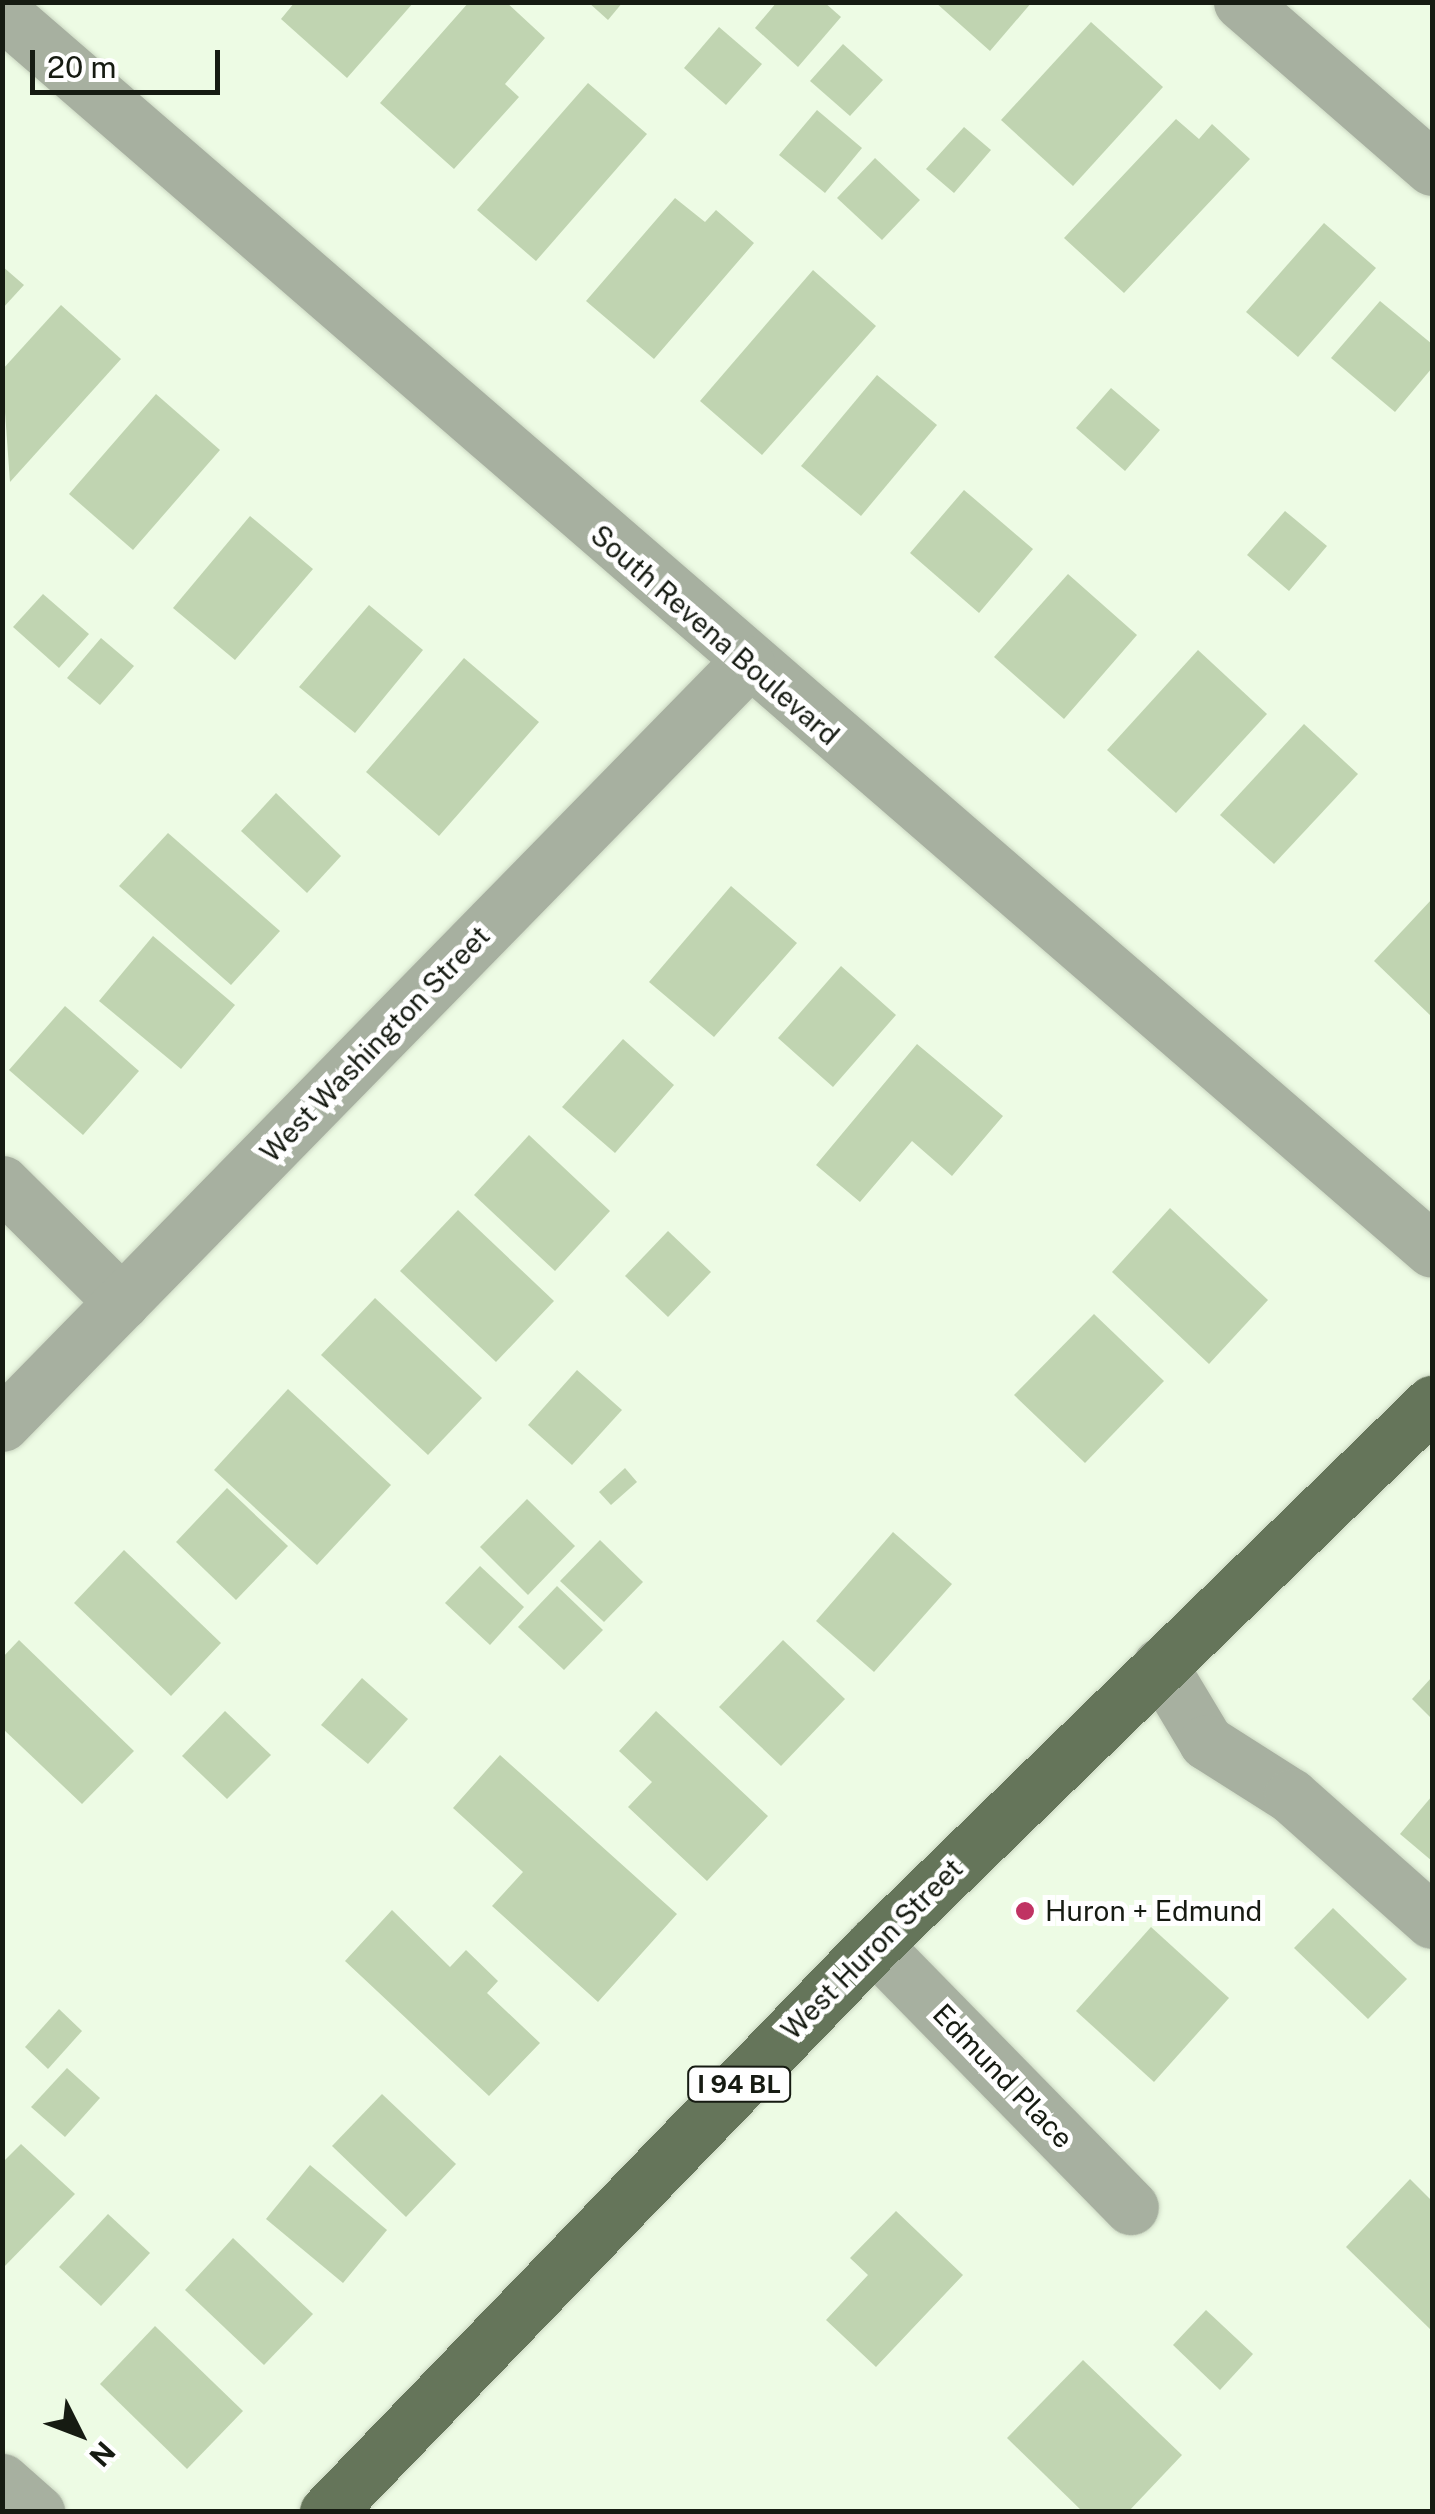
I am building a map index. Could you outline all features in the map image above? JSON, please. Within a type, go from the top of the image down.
[{"type":"main road","name":"West Huron Street","points":[[327,2512],[874,1944],[1432,1403]]},
{"type":"street","points":[[1241,2],[1432,168]]},
{"type":"street","name":"South Revena Boulevard","points":[[3,7],[747,663],[1432,1250]]},
{"type":"street","name":"West Washington Street","points":[[2,1424],[747,663]]},
{"type":"street","points":[[2,1183],[122,1302]]},
{"type":"street","points":[[1160,1665],[1206,1742],[1291,1796],[1432,1921]]},
{"type":"street","name":"Edmund Place","points":[[874,1944],[1131,2207]]},
{"type":"street","points":[[2,2481],[37,2512]]},
{"type":"building","points":[[295,2],[414,2],[347,78],[281,19]]},
{"type":"building","points":[[469,2],[506,2],[545,38],[505,84],[519,97],[454,169],[380,103]]},
{"type":"building","points":[[588,2],[623,2],[608,20]]},
{"type":"building","points":[[777,2],[824,2],[841,17],[798,67],[755,28]]},
{"type":"building","points":[[935,2],[1032,2],[990,51]]},
{"type":"building","points":[[1091,22],[1163,87],[1073,186],[1001,120]]},
{"type":"building","points":[[719,27],[762,64],[726,105],[684,68]]},
{"type":"building","points":[[843,44],[883,80],[850,116],[810,81]]},
{"type":"building","points":[[588,83],[647,134],[536,261],[477,210]]},
{"type":"building","points":[[817,110],[862,148],[825,193],[779,155]]},
{"type":"building","points":[[1176,119],[1199,139],[1212,124],[1250,159],[1124,293],[1064,238]]},
{"type":"building","points":[[964,127],[991,150],[954,193],[926,169]]},
{"type":"building","points":[[875,158],[920,200],[882,240],[837,198]]},
{"type":"building","points":[[675,198],[705,222],[716,210],[754,243],[654,359],[586,301]]},
{"type":"building","points":[[1324,223],[1376,268],[1298,357],[1246,312]]},
{"type":"building","points":[[2,266],[24,285],[2,309]]},
{"type":"building","points":[[813,270],[876,326],[762,455],[700,401]]},
{"type":"building","points":[[1380,301],[1432,344],[1432,368],[1395,412],[1331,358]]},
{"type":"building","points":[[61,305],[121,359],[10,482],[2,370]]},
{"type":"building","points":[[877,375],[937,425],[861,516],[801,466]]},
{"type":"building","points":[[1111,388],[1160,430],[1125,471],[1076,428]]},
{"type":"building","points":[[156,394],[220,450],[133,550],[69,494]]},
{"type":"building","points":[[964,490],[1033,549],[979,613],[910,553]]},
{"type":"building","points":[[1285,511],[1327,546],[1289,591],[1247,555]]},
{"type":"building","points":[[250,516],[313,569],[235,660],[173,608]]},
{"type":"building","points":[[1068,574],[1137,635],[1064,719],[994,657]]},
{"type":"building","points":[[43,594],[89,634],[59,668],[13,627]]},
{"type":"building","points":[[369,605],[423,650],[355,733],[299,687]]},
{"type":"building","points":[[101,638],[134,666],[100,705],[67,678]]},
{"type":"building","points":[[1198,650],[1267,714],[1176,813],[1107,750]]},
{"type":"building","points":[[464,658],[539,722],[439,836],[366,772]]},
{"type":"building","points":[[1304,724],[1358,774],[1274,864],[1220,815]]},
{"type":"building","points":[[276,793],[341,856],[307,893],[241,831]]},
{"type":"building","points":[[168,833],[280,931],[231,985],[119,886]]},
{"type":"building","points":[[731,886],[797,943],[714,1037],[649,982]]},
{"type":"building","points":[[1432,899],[1432,1017],[1374,961]]},
{"type":"building","points":[[153,936],[235,1005],[181,1069],[99,1001]]},
{"type":"building","points":[[841,966],[896,1015],[833,1087],[778,1038]]},
{"type":"building","points":[[65,1006],[139,1071],[83,1135],[9,1070]]},
{"type":"building","points":[[623,1039],[674,1085],[615,1153],[562,1107]]},
{"type":"building","points":[[917,1044],[1003,1116],[952,1176],[912,1141],[860,1202],[816,1165]]},
{"type":"building","points":[[529,1135],[610,1211],[555,1271],[474,1195]]},
{"type":"building","points":[[1170,1208],[1268,1300],[1209,1364],[1112,1272]]},
{"type":"building","points":[[458,1210],[554,1301],[496,1362],[400,1271]]},
{"type":"building","points":[[668,1231],[711,1272],[668,1317],[625,1276]]},
{"type":"building","points":[[375,1298],[482,1398],[428,1455],[321,1355]]},
{"type":"building","points":[[1094,1314],[1164,1381],[1085,1463],[1014,1395]]},
{"type":"building","points":[[577,1370],[622,1410],[572,1465],[528,1425]]},
{"type":"building","points":[[288,1389],[391,1485],[317,1565],[214,1470]]},
{"type":"building","points":[[625,1468],[637,1482],[611,1505],[599,1492]]},
{"type":"building","points":[[227,1488],[288,1546],[236,1600],[176,1542]]},
{"type":"building","points":[[527,1499],[575,1546],[528,1595],[480,1547]]},
{"type":"building","points":[[893,1532],[952,1584],[874,1672],[816,1621]]},
{"type":"building","points":[[600,1540],[643,1582],[604,1622],[560,1581]]},
{"type":"building","points":[[124,1550],[221,1643],[171,1696],[74,1603]]},
{"type":"building","points":[[480,1566],[524,1607],[490,1645],[445,1603]]},
{"type":"building","points":[[557,1586],[603,1630],[564,1670],[518,1627]]},
{"type":"building","points":[[19,1640],[134,1751],[82,1804],[2,1728],[2,1658]]},
{"type":"building","points":[[783,1640],[845,1699],[781,1766],[719,1707]]},
{"type":"building","points":[[1432,1677],[1432,1719],[1412,1699]]},
{"type":"building","points":[[362,1678],[408,1719],[368,1764],[321,1725]]},
{"type":"building","points":[[225,1711],[271,1755],[227,1799],[182,1756]]},
{"type":"building","points":[[656,1711],[768,1816],[707,1881],[628,1807],[652,1782],[619,1751]]},
{"type":"building","points":[[500,1755],[677,1914],[598,2002],[492,1906],[523,1872],[453,1808]]},
{"type":"building","points":[[1432,1796],[1432,1861],[1400,1834]]},
{"type":"building","points":[[1333,1908],[1407,1979],[1368,2019],[1294,1948]]},
{"type":"building","points":[[392,1910],[450,1967],[466,1950],[498,1981],[487,1993],[540,2043],[489,2096],[345,1961]]},
{"type":"building","points":[[1151,1927],[1229,1998],[1154,2082],[1076,2011]]},
{"type":"building","points":[[59,2009],[82,2031],[48,2069],[25,2047]]},
{"type":"building","points":[[67,2068],[100,2098],[65,2137],[31,2107]]},
{"type":"building","points":[[382,2094],[456,2164],[406,2217],[332,2146]]},
{"type":"building","points":[[21,2144],[75,2194],[2,2269],[2,2163]]},
{"type":"building","points":[[310,2165],[387,2230],[343,2283],[266,2219]]},
{"type":"building","points":[[1410,2179],[1432,2201],[1432,2331],[1346,2247]]},
{"type":"building","points":[[896,2211],[963,2275],[876,2367],[826,2320],[868,2275],[850,2258]]},
{"type":"building","points":[[108,2214],[150,2253],[101,2306],[59,2267]]},
{"type":"building","points":[[233,2238],[313,2314],[264,2365],[185,2290]]},
{"type":"building","points":[[1206,2310],[1253,2354],[1220,2390],[1173,2345]]},
{"type":"building","points":[[155,2326],[243,2411],[187,2469],[100,2384]]},
{"type":"building","points":[[1083,2360],[1182,2455],[1128,2512],[1083,2512],[1007,2438]]},
{"type":"place","name":"Huron + Edmund","points":[[1025,1911]]}]
